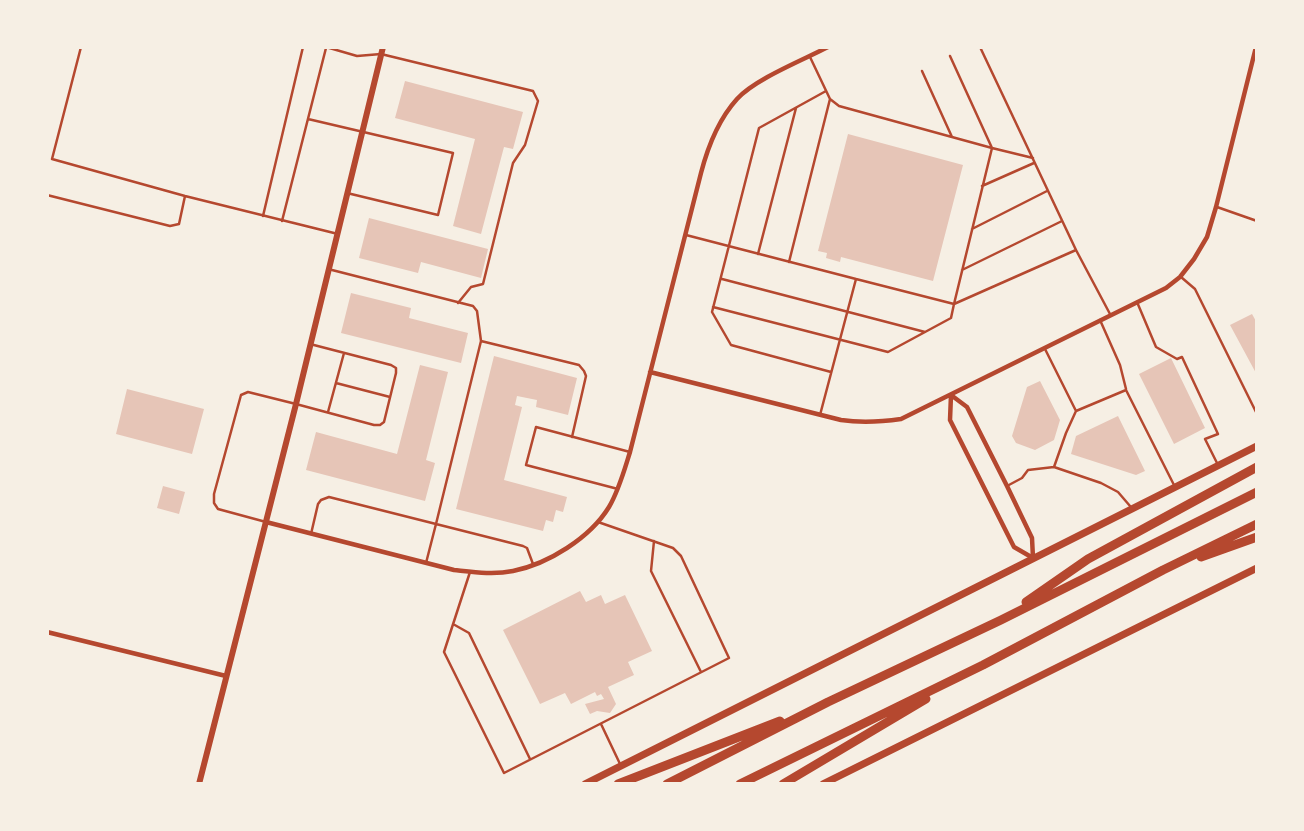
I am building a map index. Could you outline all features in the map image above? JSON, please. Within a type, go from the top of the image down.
[{"type":"highway","points":[[1001,620],[1088,559],[1257,467]]},
{"type":"highway","points":[[667,784],[1257,492]]},
{"type":"highway","points":[[740,784],[983,665],[1163,570],[1257,524]]},
{"type":"highway","points":[[1163,570],[1257,537]]},
{"type":"highway","points":[[783,784],[983,665]]},
{"type":"highway","points":[[618,784],[828,702]]},
{"type":"main road","points":[[585,784],[1257,446]]},
{"type":"main road","points":[[822,784],[1257,568]]},
{"type":"street","points":[[266,522],[470,572],[513,571],[534,565],[570,546],[598,522],[618,489],[630,452],[707,150],[716,129],[738,97],[753,86],[828,47]]},
{"type":"street","points":[[650,372],[849,422],[901,419],[1166,288],[1194,259],[1206,237],[1256,47]]},
{"type":"street","points":[[199,784],[382,51]]},
{"type":"street","points":[[951,395],[967,407],[1007,486],[1032,538],[1033,558]]},
{"type":"street","points":[[951,395],[950,421],[1014,547],[1033,558]]},
{"type":"street","points":[[47,632],[227,677]]},
{"type":"lane","points":[[81,47],[51,159],[338,234]]},
{"type":"lane","points":[[263,216],[303,47]]},
{"type":"lane","points":[[981,47],[1076,250],[1110,316]]},
{"type":"lane","points":[[282,221],[325,48],[357,56],[382,51],[533,91],[538,101],[525,145],[513,163],[483,284],[471,287],[458,303]]},
{"type":"lane","points":[[713,307],[888,352],[951,318],[992,148],[950,56]]},
{"type":"lane","points":[[810,57],[830,99],[839,106],[1034,161]]},
{"type":"lane","points":[[922,71],[952,137]]},
{"type":"lane","points":[[826,91],[759,128],[712,312],[731,345],[831,372]]},
{"type":"lane","points":[[789,262],[830,99]]},
{"type":"lane","points":[[758,254],[796,107]]},
{"type":"lane","points":[[308,119],[453,153],[438,215],[347,193]]},
{"type":"lane","points":[[982,187],[1034,161]]},
{"type":"lane","points":[[972,229],[1048,191]]},
{"type":"lane","points":[[47,195],[170,226],[179,224],[185,196]]},
{"type":"lane","points":[[1216,207],[1257,221]]},
{"type":"lane","points":[[962,270],[1062,220]]},
{"type":"lane","points":[[685,235],[954,304],[1076,250]]},
{"type":"lane","points":[[328,269],[473,306],[477,311],[481,341],[426,563]]},
{"type":"lane","points":[[1180,276],[1195,289],[1257,414]]},
{"type":"lane","points":[[720,279],[925,332]]},
{"type":"lane","points":[[820,415],[856,279]]},
{"type":"lane","points":[[1137,302],[1156,347],[1177,359],[1182,357],[1218,434],[1205,439],[1218,465]]},
{"type":"lane","points":[[1100,320],[1120,365],[1126,390],[1175,487]]},
{"type":"lane","points":[[481,341],[579,365],[586,376],[572,437]]},
{"type":"lane","points":[[266,522],[218,509],[214,503],[214,494],[241,395],[248,392],[380,425],[384,422],[396,368],[310,344]]},
{"type":"lane","points":[[1044,347],[1076,411]]},
{"type":"lane","points":[[328,412],[344,353]]},
{"type":"lane","points":[[336,383],[390,397]]},
{"type":"lane","points":[[1054,467],[1076,411],[1126,390]]},
{"type":"lane","points":[[618,489],[526,465],[536,427],[630,452]]},
{"type":"lane","points":[[1007,486],[1022,478],[1028,470],[1054,467],[1101,483],[1118,492],[1131,509]]},
{"type":"lane","points":[[311,534],[318,504],[330,497],[523,546],[527,548],[534,565]]},
{"type":"lane","points":[[470,572],[444,652],[504,773],[729,658],[681,556],[673,548],[598,522]]},
{"type":"lane","points":[[654,541],[651,571],[701,673]]},
{"type":"lane","points":[[453,624],[469,633],[530,760]]},
{"type":"lane","points":[[601,724],[621,766]]},
{"type":"building","points":[[405,81],[523,112],[513,149],[504,147],[481,234],[453,226],[475,139],[395,118]]},
{"type":"building","points":[[848,134],[963,165],[933,281],[841,257],[840,262],[826,258],[827,253],[818,251]]},
{"type":"building","points":[[369,218],[488,249],[481,278],[421,262],[418,273],[359,258]]},
{"type":"building","points":[[351,293],[411,308],[409,318],[468,333],[461,363],[341,333]]},
{"type":"building","points":[[1252,314],[1257,323],[1257,375],[1230,325]]},
{"type":"building","points":[[494,356],[577,378],[568,415],[536,407],[537,400],[517,396],[515,405],[522,407],[504,480],[567,497],[563,512],[556,510],[553,522],[546,520],[543,531],[456,509]]},
{"type":"building","points":[[1171,358],[1205,428],[1174,444],[1139,374]]},
{"type":"building","points":[[420,365],[448,372],[426,460],[435,463],[425,501],[306,470],[316,432],[397,454]]},
{"type":"building","points":[[1040,381],[1060,420],[1054,440],[1035,450],[1016,443],[1012,436],[1027,387]]},
{"type":"building","points":[[127,389],[204,409],[192,454],[116,434]]},
{"type":"building","points":[[1118,416],[1145,471],[1136,475],[1071,454],[1076,436]]},
{"type":"building","points":[[163,486],[185,492],[179,514],[157,508]]},
{"type":"building","points":[[580,591],[586,602],[601,595],[605,604],[625,595],[652,651],[628,662],[634,675],[608,687],[616,704],[610,713],[597,711],[590,714],[585,704],[604,699],[601,694],[597,696],[595,692],[571,704],[565,693],[540,704],[503,630]]}]
